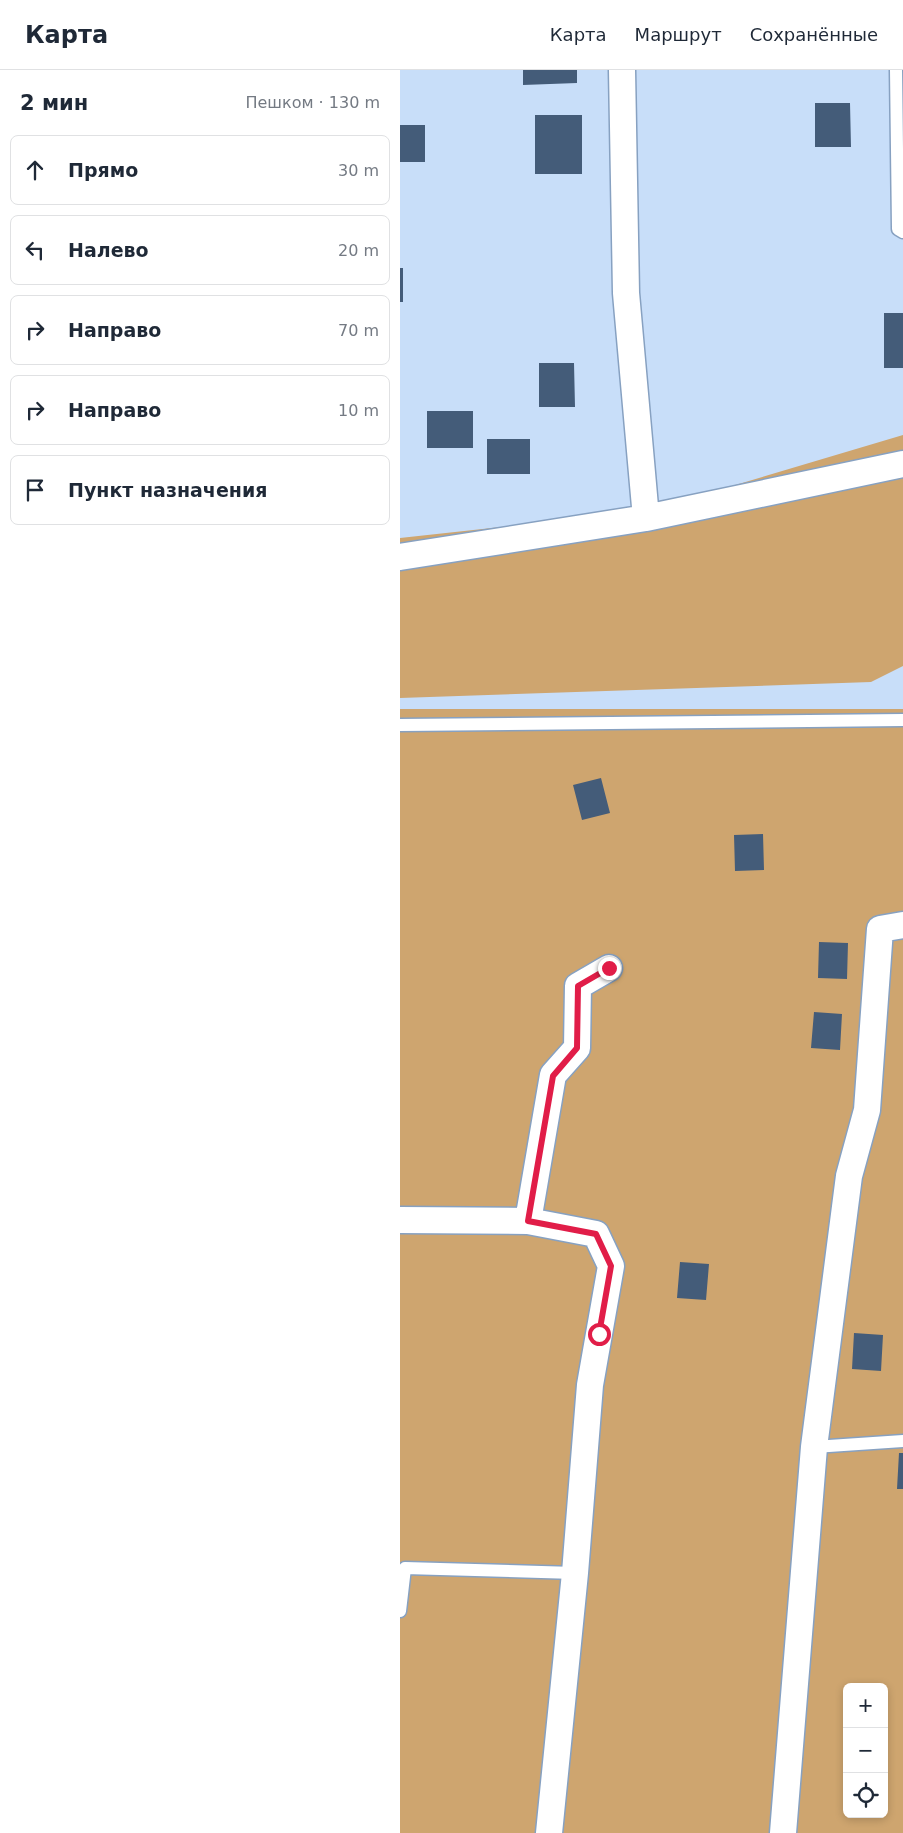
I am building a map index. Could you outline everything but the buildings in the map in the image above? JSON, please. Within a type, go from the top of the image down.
[{"type":"street","points":[[622,70],[626,293],[646,518]]},
{"type":"street","points":[[400,557],[646,518],[903,464]]},
{"type":"street","points":[[783,1833],[814,1447],[849,1176],[867,1110],[880,929],[903,925]]},
{"type":"street","points":[[528,1221],[553,1076],[577,1048],[578,986],[609,968]]},
{"type":"street","points":[[400,1220],[528,1221],[596,1234],[611,1266],[590,1385],[575,1573],[549,1833]]},
{"type":"lane","points":[[896,70],[898,229],[903,232]]},
{"type":"lane","points":[[400,725],[903,720]]},
{"type":"lane","points":[[814,1447],[903,1441]]},
{"type":"lane","points":[[400,1611],[405,1568],[575,1573]]},
{"type":"shaded area","points":[[903,435],[903,666],[871,682],[400,698],[400,538],[648,511]]},
{"type":"shaded area","points":[[400,709],[903,709],[903,1833],[400,1833]]},
{"type":"route","points":[[599,1334],[611,1266],[596,1234],[528,1221],[553,1076],[577,1048],[578,986],[609,968]]}]
